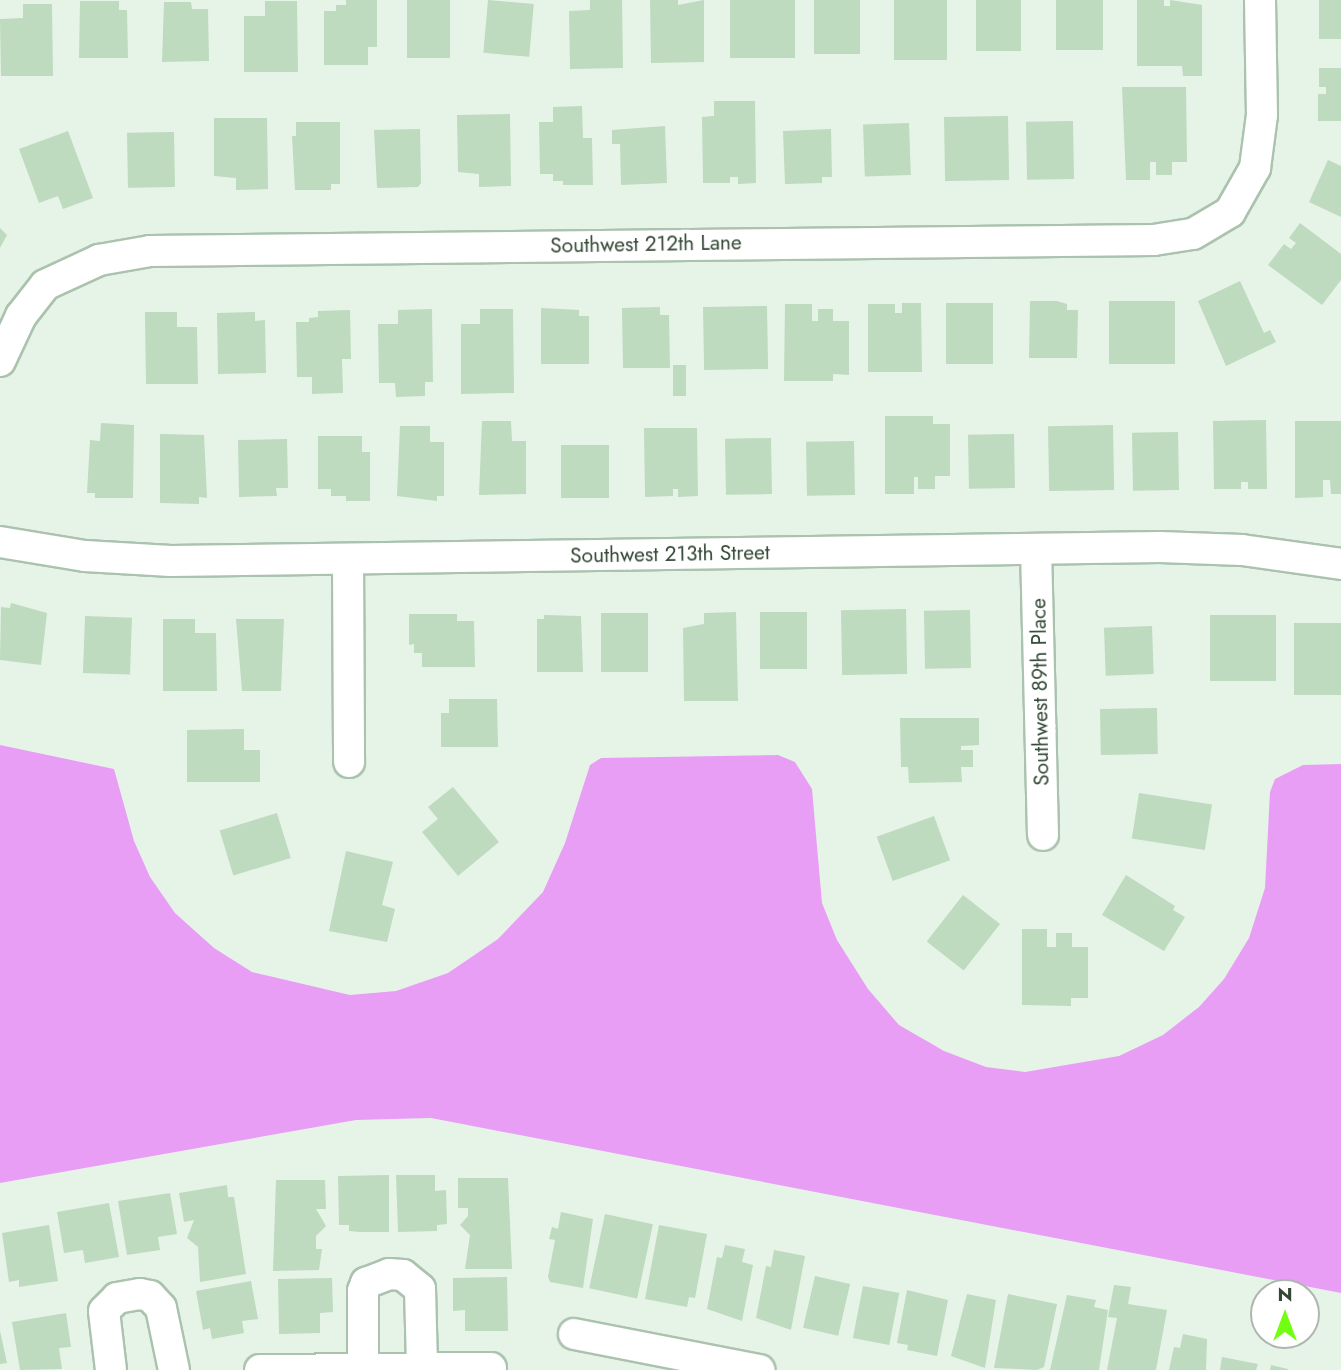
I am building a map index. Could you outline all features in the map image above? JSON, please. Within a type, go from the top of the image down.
[{"type":"street","name":"Southwest 212th Lane","points":[[0,361],[32,300],[60,274],[99,260],[150,251],[1154,240],[1193,234],[1230,212],[1250,183],[1258,153],[1260,0]]},
{"type":"street","name":"Southwest 213th Street","points":[[0,541],[128,559],[348,559],[1208,548],[1341,564]]},
{"type":"street","name":"Southwest 89th Place","points":[[1036,549],[1043,835]]},
{"type":"street","points":[[348,559],[349,762]]},
{"type":"street","points":[[363,1368],[363,1291],[366,1283],[389,1274],[403,1275],[420,1289],[440,1369]]},
{"type":"street","points":[[111,1370],[104,1311],[117,1298],[141,1294],[150,1296],[161,1308],[174,1370]]},
{"type":"street","points":[[574,1335],[704,1364],[760,1370]]},
{"type":"street","points":[[260,1370],[491,1368]]},
{"type":"shaded area","points":[[0,745],[114,769],[134,841],[150,877],[175,913],[214,948],[252,972],[350,995],[396,991],[448,973],[498,939],[543,892],[565,843],[590,765],[601,758],[778,755],[795,762],[812,789],[822,903],[837,940],[868,989],[899,1025],[944,1051],[986,1067],[1025,1072],[1119,1056],[1163,1035],[1199,1007],[1224,979],[1249,938],[1265,888],[1270,792],[1275,779],[1303,765],[1341,764],[1341,1293],[1320,1289],[1320,1279],[1268,1279],[431,1118],[356,1120],[0,1183]]},
{"type":"building","points":[[346,0],[377,0],[377,47],[368,47],[368,65],[324,65],[324,11],[336,11],[336,5],[346,5]]},
{"type":"building","points":[[407,0],[450,0],[450,58],[407,58]]},
{"type":"building","points":[[488,0],[534,4],[529,57],[483,53]]},
{"type":"building","points":[[590,0],[622,0],[623,68],[570,69],[569,11],[590,10]]},
{"type":"building","points":[[650,0],[678,0],[678,5],[704,0],[704,62],[651,63]]},
{"type":"building","points":[[730,0],[795,0],[795,58],[730,58]]},
{"type":"building","points":[[814,0],[860,0],[860,54],[814,54]]},
{"type":"building","points":[[894,0],[947,0],[947,60],[894,60]]},
{"type":"building","points":[[976,0],[1021,0],[1021,51],[976,51]]},
{"type":"building","points":[[1056,0],[1103,0],[1103,50],[1056,50]]},
{"type":"building","points":[[1137,0],[1164,0],[1164,6],[1170,6],[1170,0],[1202,5],[1202,76],[1183,76],[1182,66],[1137,66]]},
{"type":"building","points":[[1319,0],[1341,0],[1341,39],[1319,39]]},
{"type":"building","points":[[80,1],[119,1],[119,10],[127,10],[128,58],[79,58]]},
{"type":"building","points":[[265,1],[297,1],[298,72],[244,72],[244,16],[265,16]]},
{"type":"building","points":[[164,2],[191,2],[192,9],[208,9],[209,61],[162,62]]},
{"type":"building","points":[[23,4],[52,4],[53,76],[1,76],[0,19],[23,18]]},
{"type":"building","points":[[1319,68],[1341,68],[1341,121],[1318,121],[1318,94],[1326,94],[1326,87],[1319,87]]},
{"type":"building","points":[[1122,87],[1186,87],[1187,162],[1172,162],[1172,175],[1156,175],[1156,162],[1150,162],[1150,180],[1126,180]]},
{"type":"building","points":[[714,101],[755,101],[756,183],[738,184],[738,177],[730,177],[730,183],[703,183],[702,117],[714,116]]},
{"type":"building","points":[[582,106],[583,138],[592,138],[593,185],[563,185],[563,181],[553,181],[553,174],[540,174],[539,122],[553,122],[553,107]]},
{"type":"building","points":[[510,114],[511,186],[479,187],[479,174],[458,172],[457,115]]},
{"type":"building","points":[[1008,116],[1009,180],[945,181],[944,117]]},
{"type":"building","points":[[214,118],[267,118],[268,189],[236,190],[236,178],[214,176]]},
{"type":"building","points":[[1073,121],[1074,179],[1027,180],[1026,122]]},
{"type":"building","points":[[296,122],[340,122],[340,184],[331,184],[331,190],[295,190],[292,136],[296,136]]},
{"type":"building","points":[[909,123],[911,175],[865,177],[863,125]]},
{"type":"building","points":[[665,126],[667,183],[621,185],[620,144],[612,144],[612,130]]},
{"type":"building","points":[[420,129],[421,183],[418,187],[377,188],[374,130]]},
{"type":"building","points":[[831,129],[832,177],[822,177],[822,183],[785,184],[783,131]]},
{"type":"building","points":[[68,131],[93,198],[63,209],[58,196],[39,203],[19,149]]},
{"type":"building","points":[[174,132],[175,187],[128,188],[127,133]]},
{"type":"building","points":[[1328,160],[1341,166],[1341,217],[1309,202]]},
{"type":"building","points":[[1300,223],[1341,254],[1341,280],[1322,305],[1268,265],[1284,244],[1291,249],[1296,243],[1289,238]]},
{"type":"building","points":[[0,228],[7,235],[0,248]]},
{"type":"building","points":[[1240,281],[1264,333],[1270,330],[1276,342],[1226,366],[1198,301]]},
{"type":"building","points":[[1030,301],[1057,301],[1067,304],[1067,310],[1078,310],[1077,358],[1029,358]]},
{"type":"building","points":[[1109,301],[1175,301],[1175,364],[1109,364]]},
{"type":"building","points":[[902,303],[921,303],[922,372],[868,372],[868,304],[895,304],[895,313],[902,313]]},
{"type":"building","points":[[946,303],[993,303],[993,364],[946,364]]},
{"type":"building","points":[[785,304],[812,304],[812,321],[818,321],[818,309],[833,309],[833,321],[849,321],[849,375],[833,374],[833,381],[784,381]]},
{"type":"building","points":[[767,306],[768,369],[704,370],[703,307]]},
{"type":"building","points":[[660,307],[660,315],[669,315],[670,368],[623,368],[622,308]]},
{"type":"building","points":[[541,308],[579,310],[579,316],[589,316],[589,364],[541,364]]},
{"type":"building","points":[[432,309],[433,382],[425,382],[425,396],[396,397],[395,383],[379,383],[378,324],[398,324],[398,310]]},
{"type":"building","points":[[480,309],[513,309],[514,393],[461,394],[461,324],[480,324]]},
{"type":"building","points":[[350,310],[351,359],[342,359],[343,393],[312,394],[312,377],[297,377],[296,322],[309,322],[309,318],[318,317],[318,311]]},
{"type":"building","points":[[145,312],[177,312],[177,327],[197,327],[198,384],[146,384]]},
{"type":"building","points":[[255,312],[255,321],[265,320],[266,373],[218,374],[217,313]]},
{"type":"building","points":[[673,365],[686,365],[686,396],[673,396]]},
{"type":"building","points":[[885,416],[933,416],[933,424],[950,424],[950,476],[935,476],[935,489],[918,489],[918,477],[914,477],[914,494],[885,494]]},
{"type":"building","points":[[1266,420],[1267,489],[1248,489],[1248,482],[1241,482],[1241,489],[1214,489],[1213,421]]},
{"type":"building","points":[[482,421],[511,421],[512,441],[526,441],[526,494],[479,495]]},
{"type":"building","points":[[1295,421],[1341,421],[1341,494],[1331,494],[1330,480],[1323,480],[1323,497],[1295,498]]},
{"type":"building","points":[[101,423],[134,425],[133,498],[95,498],[95,493],[87,493],[90,440],[100,441]]},
{"type":"building","points":[[1113,425],[1114,490],[1049,491],[1048,426]]},
{"type":"building","points":[[400,426],[430,426],[430,442],[444,442],[444,496],[437,496],[437,501],[397,496]]},
{"type":"building","points":[[644,428],[697,428],[698,496],[678,497],[678,489],[673,489],[673,496],[645,497]]},
{"type":"building","points":[[1178,432],[1179,490],[1133,491],[1132,433]]},
{"type":"building","points":[[160,434],[204,435],[207,498],[199,497],[199,504],[160,503]]},
{"type":"building","points":[[1014,434],[1015,488],[969,489],[968,435]]},
{"type":"building","points":[[318,436],[362,436],[362,452],[370,452],[370,501],[346,501],[346,496],[331,496],[331,489],[318,489]]},
{"type":"building","points":[[771,438],[772,494],[726,495],[725,439]]},
{"type":"building","points":[[287,439],[288,488],[276,488],[277,496],[239,497],[238,440]]},
{"type":"building","points":[[854,441],[855,495],[807,496],[806,442]]},
{"type":"building","points":[[561,445],[609,445],[609,498],[561,498]]},
{"type":"building","points":[[11,603],[47,613],[41,665],[0,660],[1,607],[10,608]]},
{"type":"building","points":[[906,609],[907,674],[842,675],[841,610]]},
{"type":"building","points":[[970,610],[971,668],[925,669],[924,611]]},
{"type":"building","points":[[736,612],[738,701],[684,701],[683,628],[704,624],[704,613]]},
{"type":"building","points":[[760,612],[807,612],[807,669],[760,669]]},
{"type":"building","points":[[601,613],[648,613],[648,672],[601,672]]},
{"type":"building","points":[[409,614],[457,614],[457,621],[474,621],[475,667],[422,667],[422,653],[414,653],[414,644],[409,645]]},
{"type":"building","points":[[544,615],[581,616],[583,672],[537,672],[537,619],[544,619]]},
{"type":"building","points":[[1210,615],[1276,615],[1276,681],[1210,681]]},
{"type":"building","points":[[85,616],[132,618],[130,675],[83,673]]},
{"type":"building","points":[[163,619],[195,619],[195,633],[216,633],[217,691],[163,691]]},
{"type":"building","points":[[236,619],[284,619],[281,691],[242,691]]},
{"type":"building","points":[[1294,623],[1341,623],[1341,695],[1294,695]]},
{"type":"building","points":[[1152,626],[1154,674],[1106,676],[1104,628]]},
{"type":"building","points":[[449,699],[497,699],[498,747],[441,747],[441,713],[449,713]]},
{"type":"building","points":[[1157,708],[1158,754],[1101,755],[1100,709]]},
{"type":"building","points":[[900,718],[979,718],[979,745],[961,746],[961,750],[973,750],[973,767],[961,767],[962,782],[909,783],[908,767],[901,767]]},
{"type":"building","points":[[244,729],[244,750],[260,750],[260,782],[187,782],[187,730]]},
{"type":"building","points":[[453,787],[499,842],[458,876],[422,832],[438,819],[428,807]]},
{"type":"building","points":[[1139,793],[1212,805],[1205,850],[1132,838]]},
{"type":"building","points":[[277,813],[291,858],[233,875],[220,831]]},
{"type":"building","points":[[934,816],[950,860],[893,881],[877,837]]},
{"type":"building","points":[[346,851],[393,862],[382,905],[395,909],[387,942],[329,931]]},
{"type":"building","points":[[1126,875],[1175,906],[1173,910],[1185,917],[1164,951],[1102,915]]},
{"type":"building","points":[[963,895],[1000,924],[964,970],[927,941]]},
{"type":"building","points":[[1022,929],[1047,929],[1047,947],[1056,947],[1056,933],[1072,933],[1072,947],[1088,947],[1088,998],[1071,998],[1071,1006],[1022,1005]]},
{"type":"building","points":[[389,1175],[389,1232],[349,1231],[349,1225],[339,1225],[338,1176]]},
{"type":"building","points":[[396,1175],[435,1175],[435,1191],[446,1190],[447,1224],[437,1225],[437,1231],[398,1232]]},
{"type":"building","points":[[458,1178],[508,1178],[512,1269],[465,1269],[470,1235],[460,1225],[468,1216],[468,1208],[458,1208]]},
{"type":"building","points":[[276,1180],[325,1180],[326,1209],[316,1209],[326,1226],[316,1236],[316,1249],[322,1249],[319,1270],[273,1271]]},
{"type":"building","points":[[227,1185],[228,1197],[234,1197],[246,1274],[200,1282],[198,1247],[187,1238],[194,1220],[184,1222],[179,1193]]},
{"type":"building","points":[[170,1193],[177,1234],[158,1237],[160,1250],[127,1255],[118,1201]]},
{"type":"building","points":[[109,1203],[119,1257],[85,1263],[83,1250],[64,1253],[57,1212]]},
{"type":"building","points":[[561,1212],[593,1219],[583,1288],[550,1282],[548,1277],[555,1240],[549,1239],[552,1227],[558,1229]]},
{"type":"building","points":[[605,1214],[653,1224],[637,1299],[589,1288]]},
{"type":"building","points":[[49,1225],[58,1281],[19,1287],[19,1280],[9,1282],[2,1233]]},
{"type":"building","points":[[659,1225],[707,1234],[695,1298],[689,1297],[687,1307],[645,1299]]},
{"type":"building","points":[[725,1245],[745,1249],[742,1262],[753,1265],[742,1321],[707,1309],[717,1257],[722,1258]]},
{"type":"building","points":[[774,1250],[805,1256],[791,1330],[756,1318],[766,1266],[771,1267]]},
{"type":"building","points":[[815,1276],[850,1284],[838,1336],[803,1328]]},
{"type":"building","points":[[507,1277],[508,1331],[465,1331],[465,1310],[453,1311],[453,1278]]},
{"type":"building","points":[[332,1278],[333,1312],[320,1313],[320,1333],[279,1334],[278,1279]]},
{"type":"building","points":[[251,1281],[258,1319],[242,1321],[244,1333],[212,1339],[210,1328],[203,1330],[196,1291]]},
{"type":"building","points":[[1114,1285],[1131,1287],[1128,1304],[1167,1310],[1156,1370],[1107,1370],[1117,1318],[1108,1317]]},
{"type":"building","points":[[863,1286],[899,1293],[889,1345],[853,1338]]},
{"type":"building","points":[[907,1290],[948,1300],[937,1356],[907,1350],[908,1345],[897,1343]]},
{"type":"building","points":[[967,1294],[996,1300],[985,1368],[951,1356]]},
{"type":"building","points":[[1008,1294],[1057,1304],[1044,1367],[1037,1370],[994,1368]]},
{"type":"building","points":[[1067,1295],[1096,1300],[1094,1307],[1108,1310],[1099,1370],[1050,1370]]},
{"type":"building","points":[[66,1313],[71,1347],[59,1348],[62,1369],[20,1370],[12,1322]]},
{"type":"building","points":[[0,1331],[7,1363],[0,1364]]},
{"type":"building","points":[[1183,1334],[1207,1339],[1206,1370],[1169,1370],[1174,1347],[1180,1348]]},
{"type":"building","points":[[1222,1357],[1258,1364],[1256,1370],[1220,1370]]},
{"type":"building","points":[[1271,1365],[1288,1369],[1288,1370],[1270,1370]]}]
